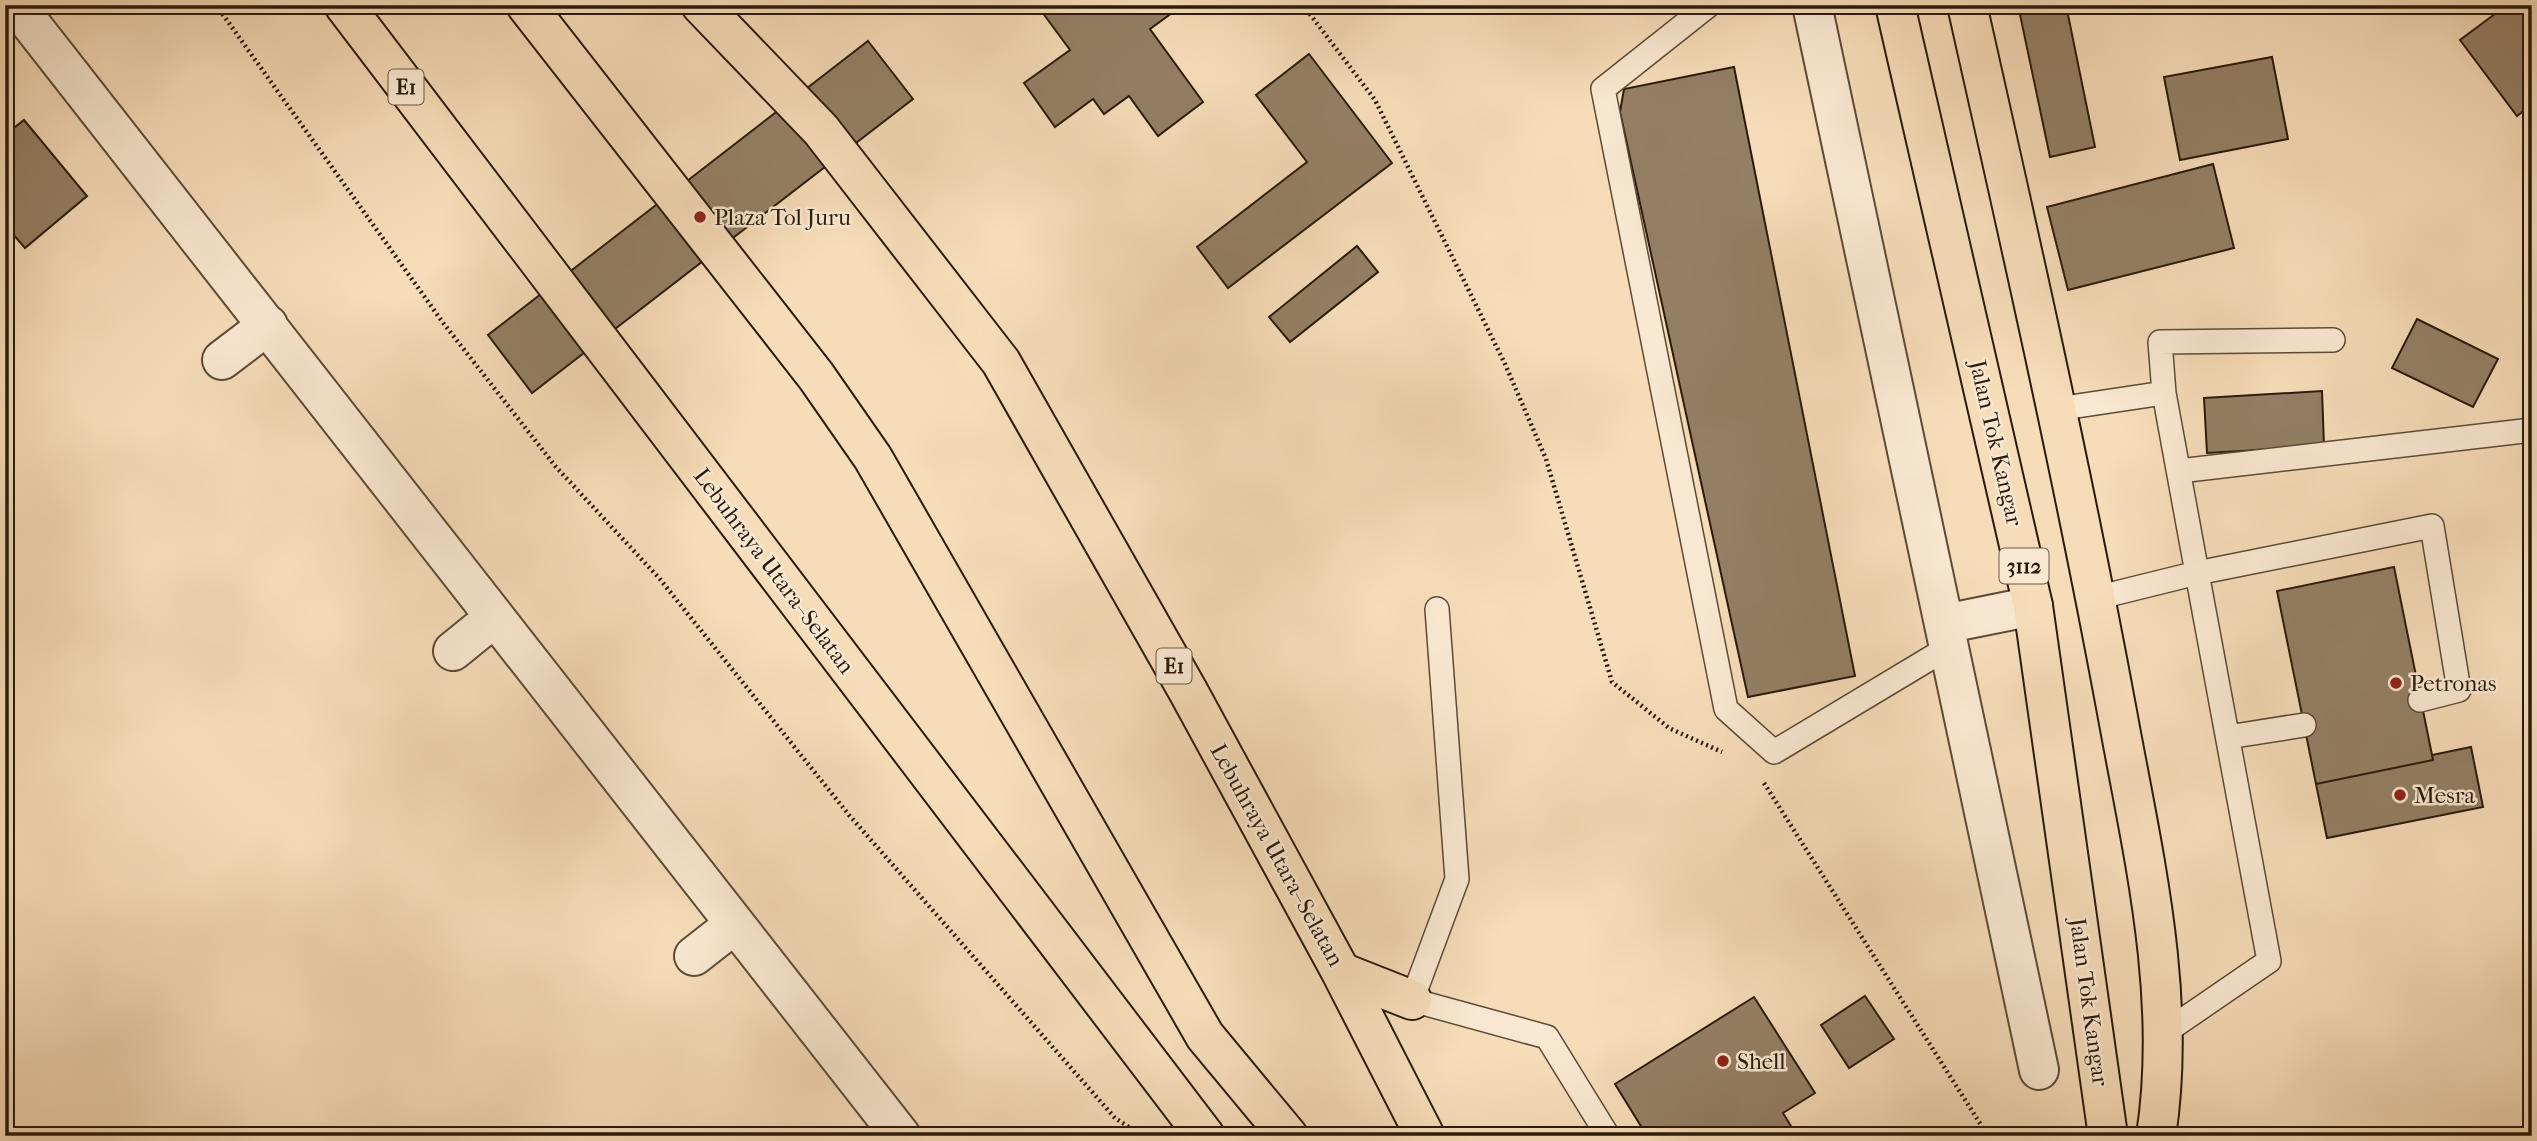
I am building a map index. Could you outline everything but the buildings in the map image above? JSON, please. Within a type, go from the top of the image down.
[{"type":"main road","name":"Lebuhraya Utara–Selatan","points":[[344,5],[1205,1136]]},
{"type":"main road","points":[[526,5],[816,376],[873,458],[1205,1036],[1288,1136]]},
{"type":"main road","name":"Lebuhraya Utara–Selatan","points":[[701,5],[821,130],[1001,362],[1096,526],[1341,972],[1425,1136]]},
{"type":"main road","name":"Jalan Tok Kangar","points":[[1895,5],[2033,606],[2108,1136]]},
{"type":"main road","points":[[1967,5],[2096,598],[2155,922],[2161,1035],[2156,1136]]},
{"type":"main road","points":[[1341,972],[1412,1000]]},
{"type":"street","points":[[1812,5],[2039,1070]]},
{"type":"street","points":[[14,14],[268,325],[901,1136]]},
{"type":"street","points":[[222,360],[268,325]]},
{"type":"street","points":[[1946,636],[2033,606]]},
{"type":"street","points":[[453,651],[495,617]]},
{"type":"street","points":[[694,956],[735,924]]},
{"type":"lane","points":[[1709,5],[1602,89],[1726,709],[1773,752],[1946,636]]},
{"type":"lane","points":[[2161,1035],[2269,961],[2164,393],[2160,342],[2333,340]]},
{"type":"lane","points":[[2057,409],[2164,393]]},
{"type":"lane","points":[[2179,471],[2532,430]]},
{"type":"lane","points":[[2096,598],[2197,573],[2432,526],[2459,690],[2420,700]]},
{"type":"lane","points":[[1437,609],[1457,879],[1412,1000],[1547,1037],[1608,1136]]},
{"type":"lane","points":[[2228,737],[2304,725]]},
{"type":"path","points":[[216,5],[444,324],[556,467],[659,578],[849,815],[1115,1118],[1143,1136]]},
{"type":"path","points":[[1303,5],[1375,100],[1505,364],[1546,459],[1612,682],[1669,728],[1730,756]]},
{"type":"path","points":[[1762,779],[1988,1136]]},
{"type":"place","name":"Plaza Tol Juru","points":[[700,217]]},
{"type":"place","name":"Petronas","points":[[2396,683]]},
{"type":"place","name":"Mesra","points":[[2400,795]]},
{"type":"place","name":"Shell","points":[[1723,1061]]}]
